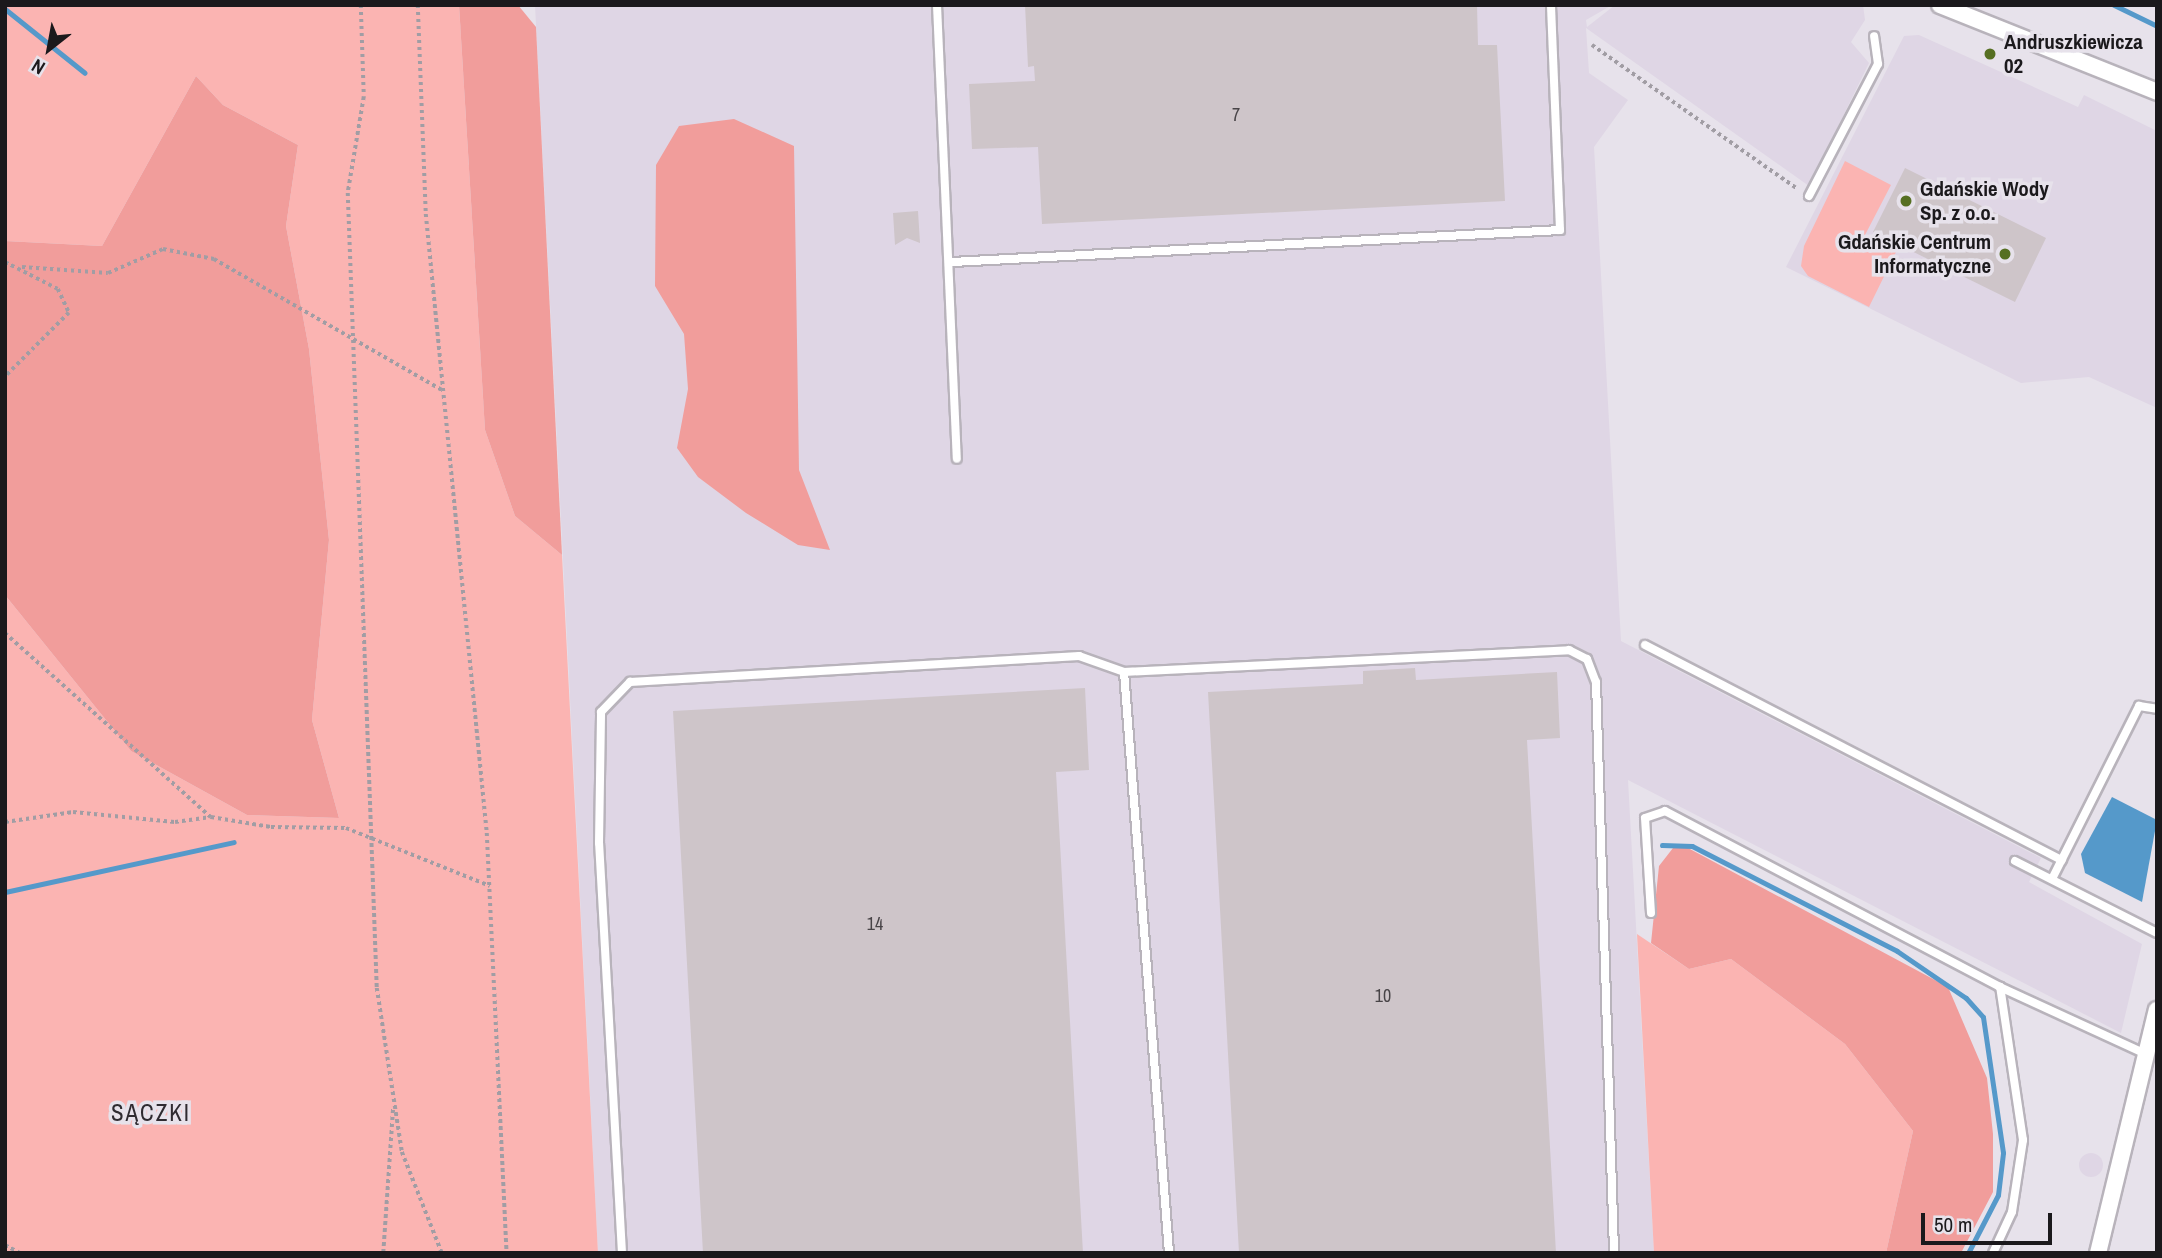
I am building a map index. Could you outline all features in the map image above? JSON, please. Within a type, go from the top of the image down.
[{"type":"street","points":[[1940,5],[2157,92]]},
{"type":"street","points":[[2098,1253],[2157,1010]]},
{"type":"lane","points":[[937,5],[952,262],[957,459]]},
{"type":"lane","points":[[952,262],[1560,230],[1551,5]]},
{"type":"lane","points":[[1809,196],[1878,64],[1874,36]]},
{"type":"lane","points":[[1645,645],[2062,860]]},
{"type":"lane","points":[[622,1253],[599,844],[601,712],[615,691],[630,682],[1079,656],[1124,672],[1569,650],[1587,659],[1596,682],[1614,1253]]},
{"type":"lane","points":[[1124,672],[1169,1253]]},
{"type":"lane","points":[[2052,879],[2138,706],[2157,709]]},
{"type":"lane","points":[[1651,913],[1646,818],[1665,811],[2000,987],[2146,1054]]},
{"type":"lane","points":[[2015,860],[2157,933]]},
{"type":"lane","points":[[1993,1253],[2012,1212],[2023,1140],[2000,987]]},
{"type":"path","points":[[361,5],[364,97],[348,193],[355,342],[368,835],[377,988],[402,1152],[442,1253]]},
{"type":"path","points":[[418,5],[426,214],[491,886],[507,1253]]},
{"type":"path","points":[[1592,45],[1809,196]]},
{"type":"path","points":[[5,262],[22,267],[108,273],[163,249],[214,259],[442,390]]},
{"type":"path","points":[[5,377],[69,313],[58,289],[22,267]]},
{"type":"path","points":[[5,633],[211,817]]},
{"type":"path","points":[[5,822],[73,811],[175,822],[211,817],[368,835],[491,886]]},
{"type":"path","points":[[383,1253],[394,1099]]},
{"type":"path","points":[[5,1245],[20,1253]]},
{"type":"shaded area","points":[[5,5],[459,5],[485,430],[515,516],[562,555],[598,1253],[5,1253],[5,595],[131,751],[247,815],[339,818],[312,720],[329,540],[309,349],[286,226],[298,145],[223,105],[196,76],[102,246],[5,241]]},
{"type":"shaded area","points":[[459,5],[518,5],[536,27],[562,555],[515,516],[485,430]]},
{"type":"shaded area","points":[[535,5],[1612,5],[1586,20],[1587,27],[1615,5],[1863,5],[1865,20],[1851,42],[1869,63],[1809,186],[1586,28],[1589,73],[1628,100],[1594,147],[1621,641],[2041,858],[2029,882],[2142,944],[2121,1033],[1628,780],[1654,1253],[598,1253]]},
{"type":"shaded area","points":[[1919,35],[2078,107],[2084,95],[2157,131],[2157,408],[2089,377],[2021,383],[1786,267],[1904,36]]},
{"type":"shaded area","points":[[196,76],[223,105],[298,145],[286,226],[309,349],[329,540],[312,720],[339,818],[247,815],[131,751],[5,595],[5,241],[102,246]]},
{"type":"shaded area","points":[[734,119],[794,146],[799,470],[830,550],[798,545],[746,513],[698,477],[677,448],[688,389],[684,334],[655,286],[656,165],[679,126]]},
{"type":"shaded area","points":[[1845,161],[1891,185],[1865,235],[1897,250],[1869,307],[1808,276],[1801,266],[1804,246]]},
{"type":"shaded area","points":[[1673,848],[1688,848],[1948,987],[1987,1078],[1993,1134],[1993,1192],[1961,1253],[1886,1253],[1913,1131],[1845,1044],[1731,959],[1689,969],[1651,943],[1659,866]]},
{"type":"shaded area","points":[[1637,934],[1689,969],[1731,959],[1845,1044],[1913,1131],[1886,1253],[1654,1253]]},
{"type":"shaded area","points":[[2091,1153],[2102,1160],[2103,1165],[2096,1176],[2091,1177],[2080,1170],[2079,1165],[2086,1154]]},
{"type":"water","points":[[2112,797],[2157,820],[2142,902],[2085,873],[2081,854]]},
{"type":"building","points":[[1025,5],[1477,5],[1478,45],[1497,45],[1505,201],[1042,224],[1038,147],[972,149],[969,84],[1035,81],[1034,66],[1028,67]]},
{"type":"building","points":[[1905,168],[2046,238],[2015,302],[1873,232]]},
{"type":"building","points":[[918,211],[920,243],[907,238],[895,245],[893,213]]},
{"type":"building","points":[[1415,668],[1416,680],[1557,672],[1560,738],[1527,740],[1556,1253],[1239,1253],[1208,692],[1363,684],[1363,671]]},
{"type":"building","points":[[1085,688],[1089,770],[1056,772],[1083,1253],[703,1253],[673,711]]},
{"type":"waterway","points":[[2114,5],[2157,26]]},
{"type":"waterway","points":[[5,9],[85,73]]},
{"type":"waterway","points":[[5,892],[234,842]]},
{"type":"waterway","points":[[1662,845],[1692,846],[1897,951],[1966,998],[1983,1017],[2003,1153],[1998,1195],[1968,1253]]},
{"type":"place","name":"Andruszkiewicza 02","points":[[1990,54]]},
{"type":"place","name":"Gdańskie Wody Sp. z o.o.","points":[[1906,201]]},
{"type":"place","name":"Gdańskie Centrum Informatyczne","points":[[2005,254]]},
{"type":"district","name":"SĄCZKI","points":[[151,1113]]}]
